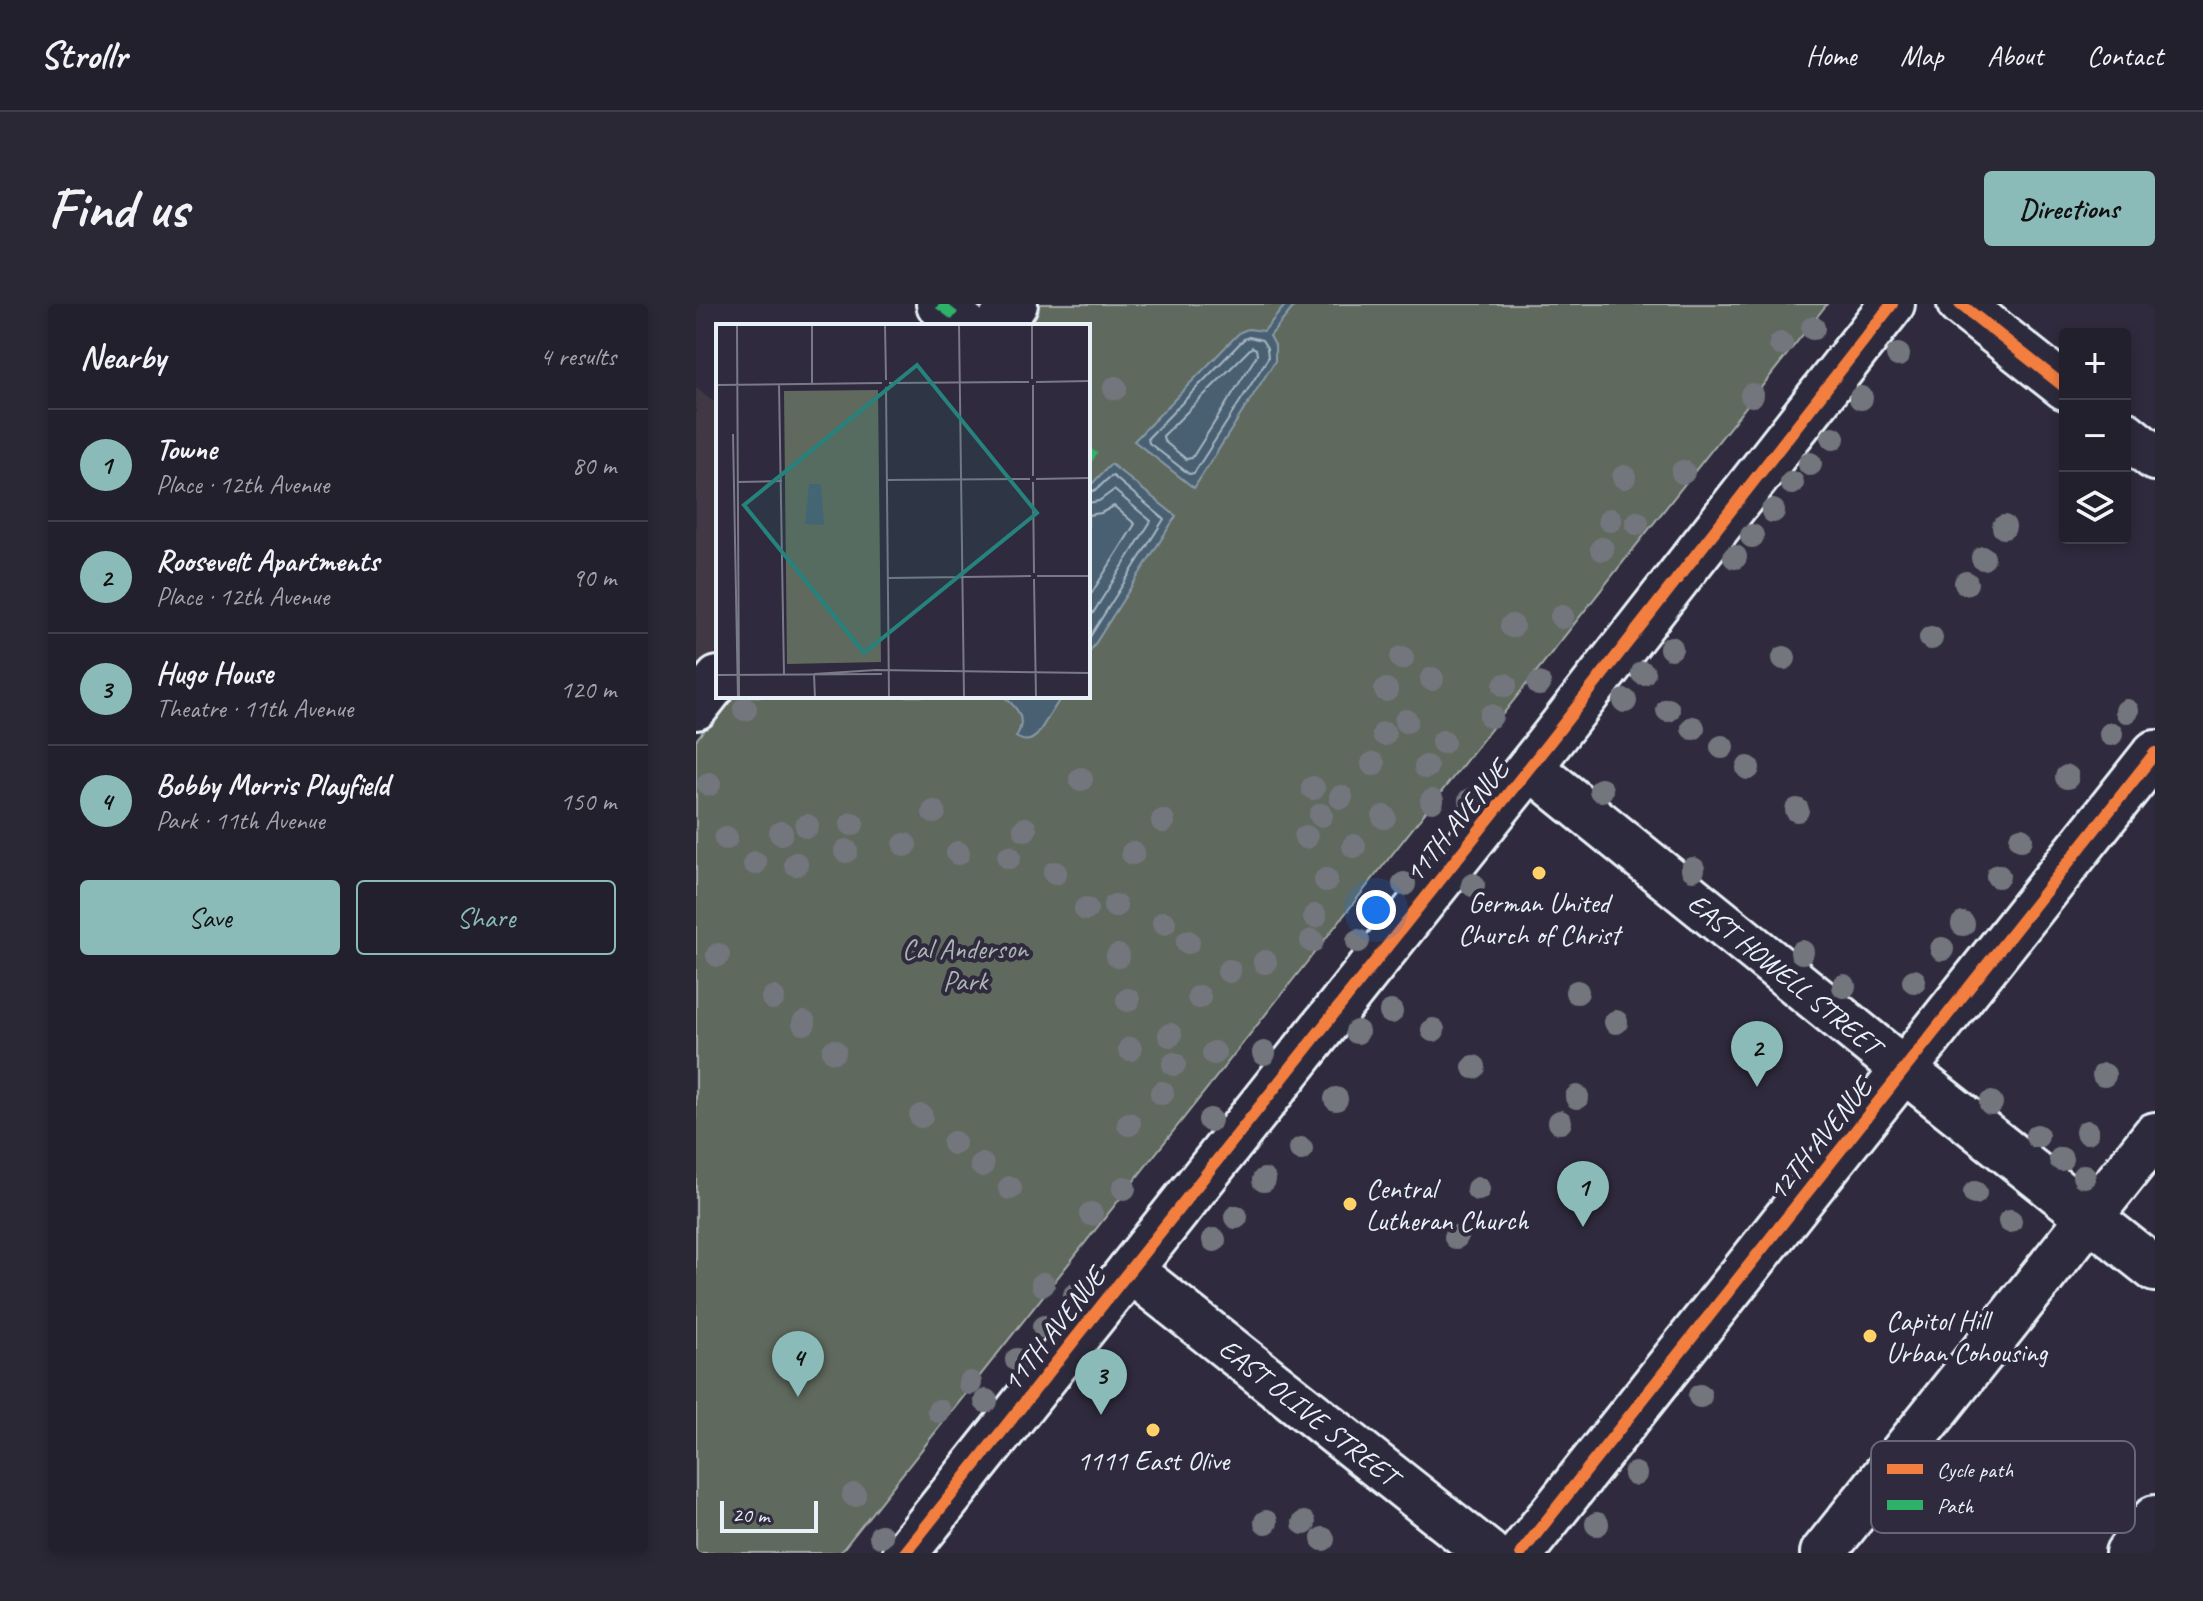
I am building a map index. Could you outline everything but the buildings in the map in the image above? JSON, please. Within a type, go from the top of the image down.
[{"type":"street","points":[[939,304],[964,324]]},
{"type":"street","points":[[999,324],[1015,304]]},
{"type":"street","name":"11TH AVENUE","points":[[905,1553],[1530,767],[1892,304]]},
{"type":"street","points":[[1960,304],[2059,382]]},
{"type":"street","points":[[2131,439],[2155,458]]},
{"type":"street","points":[[696,707],[716,682]]},
{"type":"street","name":"12TH AVENUE","points":[[1521,1553],[2155,753]]},
{"type":"street","name":"EAST HOWELL STREET","points":[[1530,767],[2155,1269]]},
{"type":"street","points":[[1911,1441],[2155,1135]]},
{"type":"street","name":"EAST OLIVE STREET","points":[[1130,1270],[1488,1553]]},
{"type":"street","points":[[1823,1553],[1871,1492]]},
{"type":"street","points":[[2128,1553],[2155,1518]]},
{"type":"shaded area","points":[[696,387],[716,403],[716,652],[696,677]]},
{"type":"green space","name":"Cal Anderson Park","points":[[1040,304],[1827,304],[840,1553],[696,1553],[696,740],[729,698],[1090,698],[1090,324],[1025,324]]},
{"type":"water","points":[[1286,304],[1296,304],[1270,336],[1275,345],[1275,361],[1194,488],[1134,441],[1240,332],[1248,329],[1264,331]]},
{"type":"water","points":[[1111,464],[1176,516],[1090,652],[1090,486]]},
{"type":"water","points":[[1005,698],[1061,698],[1037,735],[1027,740],[1016,737],[1021,719]]},
{"type":"marked path","points":[[939,304],[960,320]]},
{"type":"marked path","points":[[1090,454],[1095,457]]},
{"type":"cycle path","points":[[905,1553],[1548,744],[1892,304]]},
{"type":"cycle path","points":[[1960,304],[2059,382]]},
{"type":"cycle path","points":[[1521,1553],[2155,753]]},
{"type":"place","name":"German United Church of Christ","points":[[1539,873]]},
{"type":"place","name":"Roosevelt Apartments","points":[[1757,1087]]},
{"type":"place","name":"Central Lutheran Church","points":[[1350,1204]]},
{"type":"place","name":"Towne","points":[[1583,1227]]},
{"type":"place","name":"Capitol Hill Urban Cohousing","points":[[1870,1336]]},
{"type":"place","name":"Bobby Morris Playfield","points":[[798,1397]]},
{"type":"place","name":"Hugo House","points":[[1101,1415]]},
{"type":"place","name":"1111 East Olive","points":[[1153,1430]]}]
